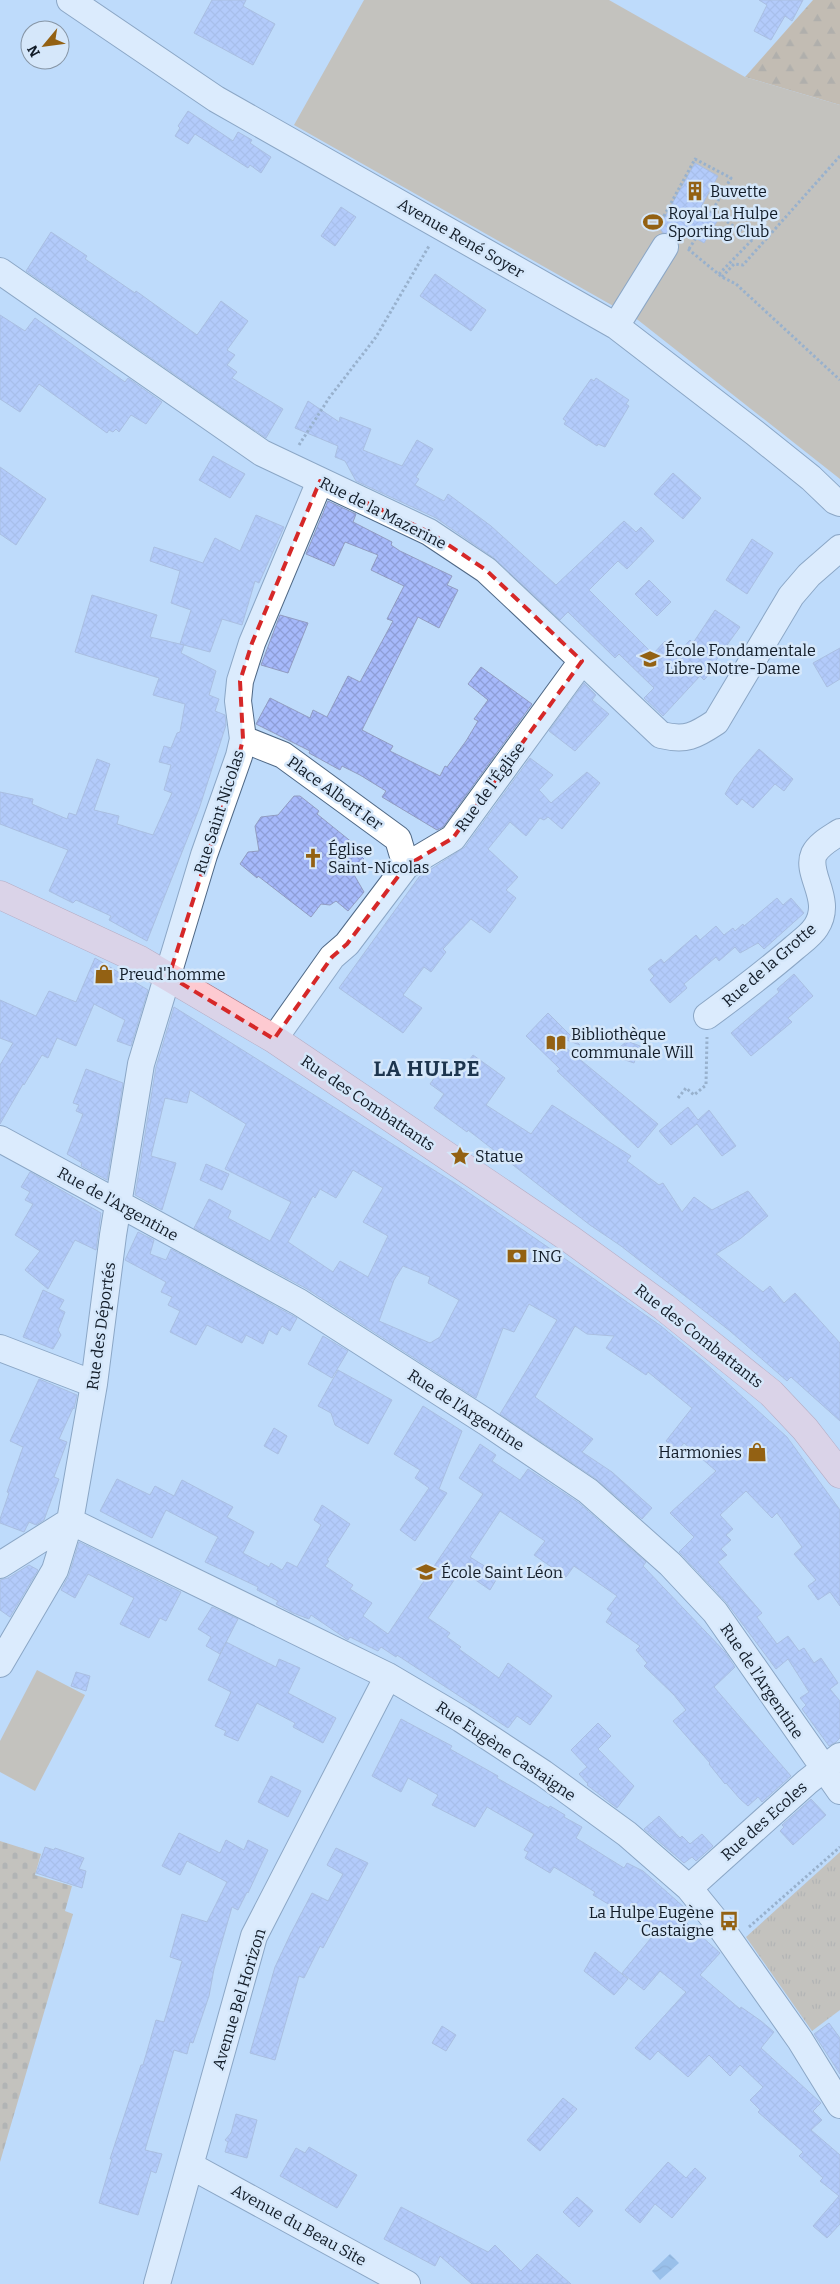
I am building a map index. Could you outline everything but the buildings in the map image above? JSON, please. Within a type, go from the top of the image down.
[{"type":"main road","name":"Rue des Combattants","points":[[0,895],[140,960],[274,1039],[570,1239],[664,1307],[771,1393],[805,1430],[840,1474]]},
{"type":"street","name":"Avenue René Soyer","points":[[70,0],[216,99],[616,326],[768,443],[838,506]]},
{"type":"street","points":[[616,326],[677,248]]},
{"type":"street","name":"Rue de la Mazerine","points":[[0,271],[262,453],[320,481],[342,489],[429,532],[486,570],[661,736],[680,740],[699,734],[716,722],[791,596],[809,575],[840,548]]},
{"type":"street","name":"Rue Saint Nicolas","points":[[169,976],[204,855],[242,739],[238,701],[240,681],[252,643],[320,481]]},
{"type":"street","name":"Rue de l'Église","points":[[274,1039],[332,957],[347,944],[406,866],[453,838],[582,661]]},
{"type":"street","name":"Place Albert Ier","points":[[242,739],[283,755],[398,839],[406,866]]},
{"type":"street","name":"Rue de la Grotte","points":[[707,1016],[762,975],[816,928],[822,916],[822,896],[813,870],[814,855],[823,844],[840,832]]},
{"type":"street","name":"Rue des Déportés","points":[[0,1664],[55,1570],[70,1521],[94,1384],[118,1204],[141,1064],[169,976]]},
{"type":"street","name":"Rue de l'Argentine","points":[[0,1138],[299,1302],[486,1422],[588,1491],[670,1564],[715,1612],[832,1763],[840,1792]]},
{"type":"street","points":[[0,1348],[94,1384]]},
{"type":"street","points":[[0,1565],[70,1521]]},
{"type":"street","name":"Rue Eugène Castaigne","points":[[70,1521],[388,1676],[461,1719],[543,1773],[627,1834],[689,1888],[731,1942],[800,2040],[840,2105]]},
{"type":"street","name":"Avenue Bel Horizon","points":[[157,2284],[254,1936],[388,1676]]},
{"type":"street","name":"Rue des Ecoles","points":[[689,1888],[832,1763]]},
{"type":"street","name":"Avenue du Beau Site","points":[[190,2166],[406,2284]]},
{"type":"path","points":[[721,276],[734,264],[743,265],[840,156]]},
{"type":"path","points":[[711,212],[731,178],[695,159],[658,228],[677,248],[736,284],[840,380]]},
{"type":"path","points":[[702,205],[753,239],[721,276]]},
{"type":"path","points":[[290,466],[302,436],[376,337],[441,226]]},
{"type":"path","points":[[677,248],[696,238]]},
{"type":"path","points":[[678,1098],[686,1088],[694,1095],[706,1085],[707,1016]]},
{"type":"path","points":[[731,1942],[840,1847]]},
{"type":"highlighted area","points":[[320,481],[429,532],[486,570],[582,661],[453,838],[406,866],[347,944],[332,957],[274,1039],[169,976],[239,756],[243,739],[240,681],[252,643]]},
{"type":"green space","name":"Royal La Hulpe Sporting Club","points":[[364,0],[609,0],[745,77],[840,105],[840,479],[638,320],[294,125]]},
{"type":"green space","points":[[813,0],[840,0],[840,105],[745,77]]},
{"type":"green space","points":[[37,1670],[85,1695],[35,1791],[0,1772],[0,1741]]},
{"type":"green space","points":[[0,1841],[41,1854],[35,1875],[72,1886],[65,1911],[73,1914],[0,2162]]},
{"type":"green space","points":[[840,1852],[840,2010],[812,2031],[746,1937]]},
{"type":"water","points":[[670,2254],[679,2263],[660,2280],[652,2271]]},
{"type":"place","name":"Buvette","points":[[695,191]]},
{"type":"place","name":"Royal La Hulpe Sporting Club","points":[[653,222]]},
{"type":"place","name":"École Fondamentale Libre Notre-Dame","points":[[650,659]]},
{"type":"place","name":"Église Saint-Nicolas","points":[[313,858]]},
{"type":"place","name":"Preud'homme","points":[[104,974]]},
{"type":"place","name":"Bibliothèque communale Will","points":[[556,1043]]},
{"type":"place","name":"Statue","points":[[460,1156]]},
{"type":"place","name":"ING","points":[[517,1256]]},
{"type":"place","name":"Harmonies","points":[[757,1452]]},
{"type":"place","name":"École Saint Léon","points":[[426,1572]]},
{"type":"place","name":"La Hulpe Eugène Castaigne","points":[[729,1921]]},
{"type":"district","name":"LA HULPE","points":[[427,1069]]}]
